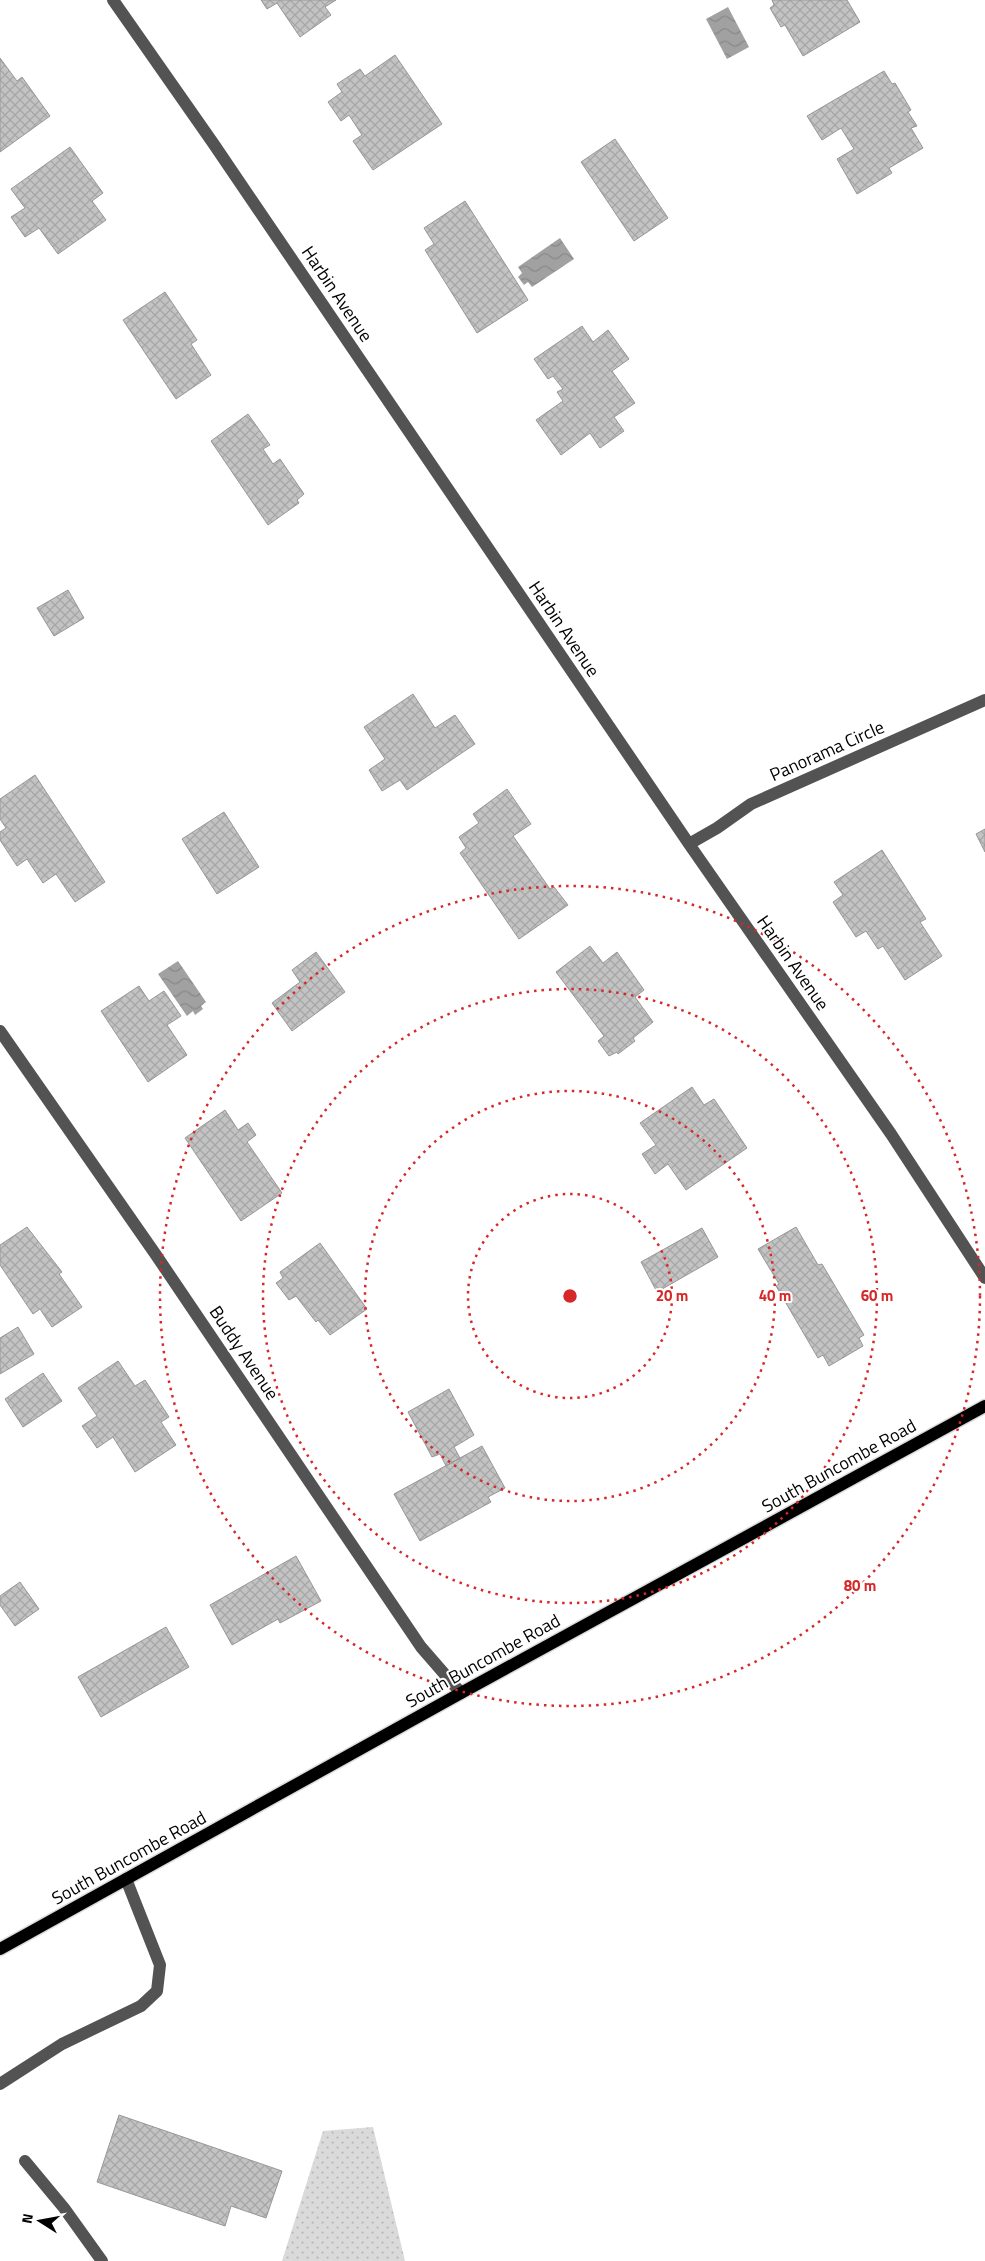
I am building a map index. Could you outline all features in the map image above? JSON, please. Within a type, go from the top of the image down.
[{"type":"main road","name":"South Buncombe Road","points":[[0,1949],[461,1693],[985,1406]]},
{"type":"street","name":"Harbin Avenue","points":[[113,0],[213,143],[689,844],[891,1134],[985,1278]]},
{"type":"street","name":"Panorama Circle","points":[[689,844],[717,828],[751,804],[985,700]]},
{"type":"street","name":"Buddy Avenue","points":[[0,1031],[156,1254],[421,1646],[461,1693]]},
{"type":"street","points":[[0,2084],[62,2044],[140,2006],[157,1992],[160,1965],[126,1879]]},
{"type":"street","points":[[25,2160],[64,2208],[102,2261]]},
{"type":"shaded area","points":[[373,2127],[405,2261],[282,2261],[323,2131]]},
{"type":"water","points":[[728,7],[749,47],[727,59],[706,19]]},
{"type":"water","points":[[560,238],[574,259],[532,287],[528,282],[524,285],[518,277],[522,273],[518,267]]},
{"type":"water","points":[[178,961],[206,1002],[201,1006],[203,1009],[195,1015],[193,1011],[187,1016],[158,974]]},
{"type":"building","points":[[261,0],[336,0],[325,7],[331,15],[300,37],[277,3],[267,9]]},
{"type":"building","points":[[772,0],[847,0],[860,22],[803,56],[785,25],[781,27],[770,8],[774,5]]},
{"type":"building","points":[[395,55],[442,124],[373,170],[353,141],[362,135],[349,115],[341,121],[328,102],[342,92],[337,84],[360,69],[365,76]]},
{"type":"building","points":[[0,58],[17,81],[22,77],[50,116],[0,152]]},
{"type":"building","points":[[884,71],[892,84],[895,83],[911,110],[908,112],[917,126],[911,128],[923,148],[889,168],[892,173],[857,194],[837,159],[854,149],[841,128],[822,140],[807,116]]},
{"type":"building","points":[[615,139],[668,218],[634,241],[581,162]]},
{"type":"building","points":[[70,147],[103,193],[92,201],[106,220],[58,254],[39,228],[25,237],[11,217],[25,208],[11,189]]},
{"type":"building","points":[[465,201],[528,300],[477,333],[425,250],[434,244],[424,228]]},
{"type":"building","points":[[165,292],[197,340],[191,344],[211,375],[176,399],[123,320]]},
{"type":"building","points":[[582,326],[593,342],[608,330],[629,359],[612,371],[635,403],[614,417],[624,431],[600,448],[590,433],[561,455],[536,420],[563,401],[557,392],[563,389],[553,376],[548,379],[534,359]]},
{"type":"building","points":[[248,414],[270,445],[263,449],[273,464],[280,459],[304,494],[297,500],[299,503],[268,525],[211,441]]},
{"type":"building","points":[[68,590],[84,618],[54,636],[37,608]]},
{"type":"building","points":[[413,694],[435,728],[455,715],[475,744],[407,790],[400,780],[382,791],[369,770],[385,759],[364,727]]},
{"type":"building","points":[[35,775],[105,882],[75,902],[56,874],[43,883],[27,859],[17,866],[0,840],[0,832],[6,828],[0,819],[0,799]]},
{"type":"building","points":[[507,789],[531,824],[513,836],[550,889],[554,887],[568,905],[519,939],[460,853],[466,848],[459,837],[479,823],[473,814]]},
{"type":"building","points":[[224,812],[259,867],[217,894],[182,839]]},
{"type":"building","points":[[985,829],[985,852],[976,834]]},
{"type":"building","points":[[882,850],[926,919],[920,922],[942,956],[905,980],[883,946],[878,949],[866,931],[856,937],[833,902],[843,895],[834,882]]},
{"type":"building","points":[[590,946],[603,963],[617,952],[644,990],[635,997],[653,1022],[633,1038],[635,1041],[618,1054],[617,1052],[609,1056],[598,1041],[604,1036],[556,972]]},
{"type":"building","points":[[316,952],[345,992],[292,1031],[272,1003],[300,982],[292,970]]},
{"type":"building","points":[[139,986],[149,1001],[164,991],[181,1016],[167,1025],[187,1055],[148,1082],[101,1011]]},
{"type":"building","points":[[692,1087],[704,1105],[714,1099],[747,1148],[686,1190],[668,1164],[655,1174],[642,1154],[656,1145],[640,1123]]},
{"type":"building","points":[[225,1110],[238,1130],[248,1123],[256,1135],[247,1142],[282,1193],[241,1221],[185,1138]]},
{"type":"building","points":[[27,1227],[62,1272],[59,1274],[82,1307],[52,1327],[40,1309],[33,1314],[0,1265],[0,1245]]},
{"type":"building","points":[[796,1227],[818,1265],[822,1264],[864,1335],[859,1338],[863,1346],[829,1366],[823,1355],[818,1358],[776,1286],[779,1284],[758,1249]]},
{"type":"building","points":[[702,1228],[718,1257],[657,1292],[641,1262]]},
{"type":"building","points":[[320,1243],[367,1309],[330,1335],[318,1320],[316,1322],[296,1296],[289,1300],[276,1283],[283,1278],[280,1272]]},
{"type":"building","points":[[18,1327],[34,1354],[0,1374],[0,1338]]},
{"type":"building","points":[[118,1361],[135,1386],[145,1380],[169,1417],[161,1422],[176,1445],[135,1472],[113,1437],[97,1448],[82,1426],[97,1416],[78,1388]]},
{"type":"building","points":[[43,1373],[62,1401],[23,1427],[5,1399]]},
{"type":"building","points":[[449,1389],[474,1435],[454,1447],[460,1458],[446,1466],[440,1454],[432,1457],[408,1412]]},
{"type":"building","points":[[482,1446],[505,1488],[488,1497],[491,1502],[420,1541],[394,1494]]},
{"type":"building","points":[[296,1556],[321,1601],[280,1623],[278,1619],[232,1645],[210,1605]]},
{"type":"building","points":[[20,1582],[39,1609],[15,1626],[0,1605],[0,1596]]},
{"type":"building","points":[[166,1627],[189,1667],[101,1717],[78,1677]]},
{"type":"building","points":[[119,2115],[282,2171],[266,2218],[231,2206],[225,2226],[97,2182]]}]
